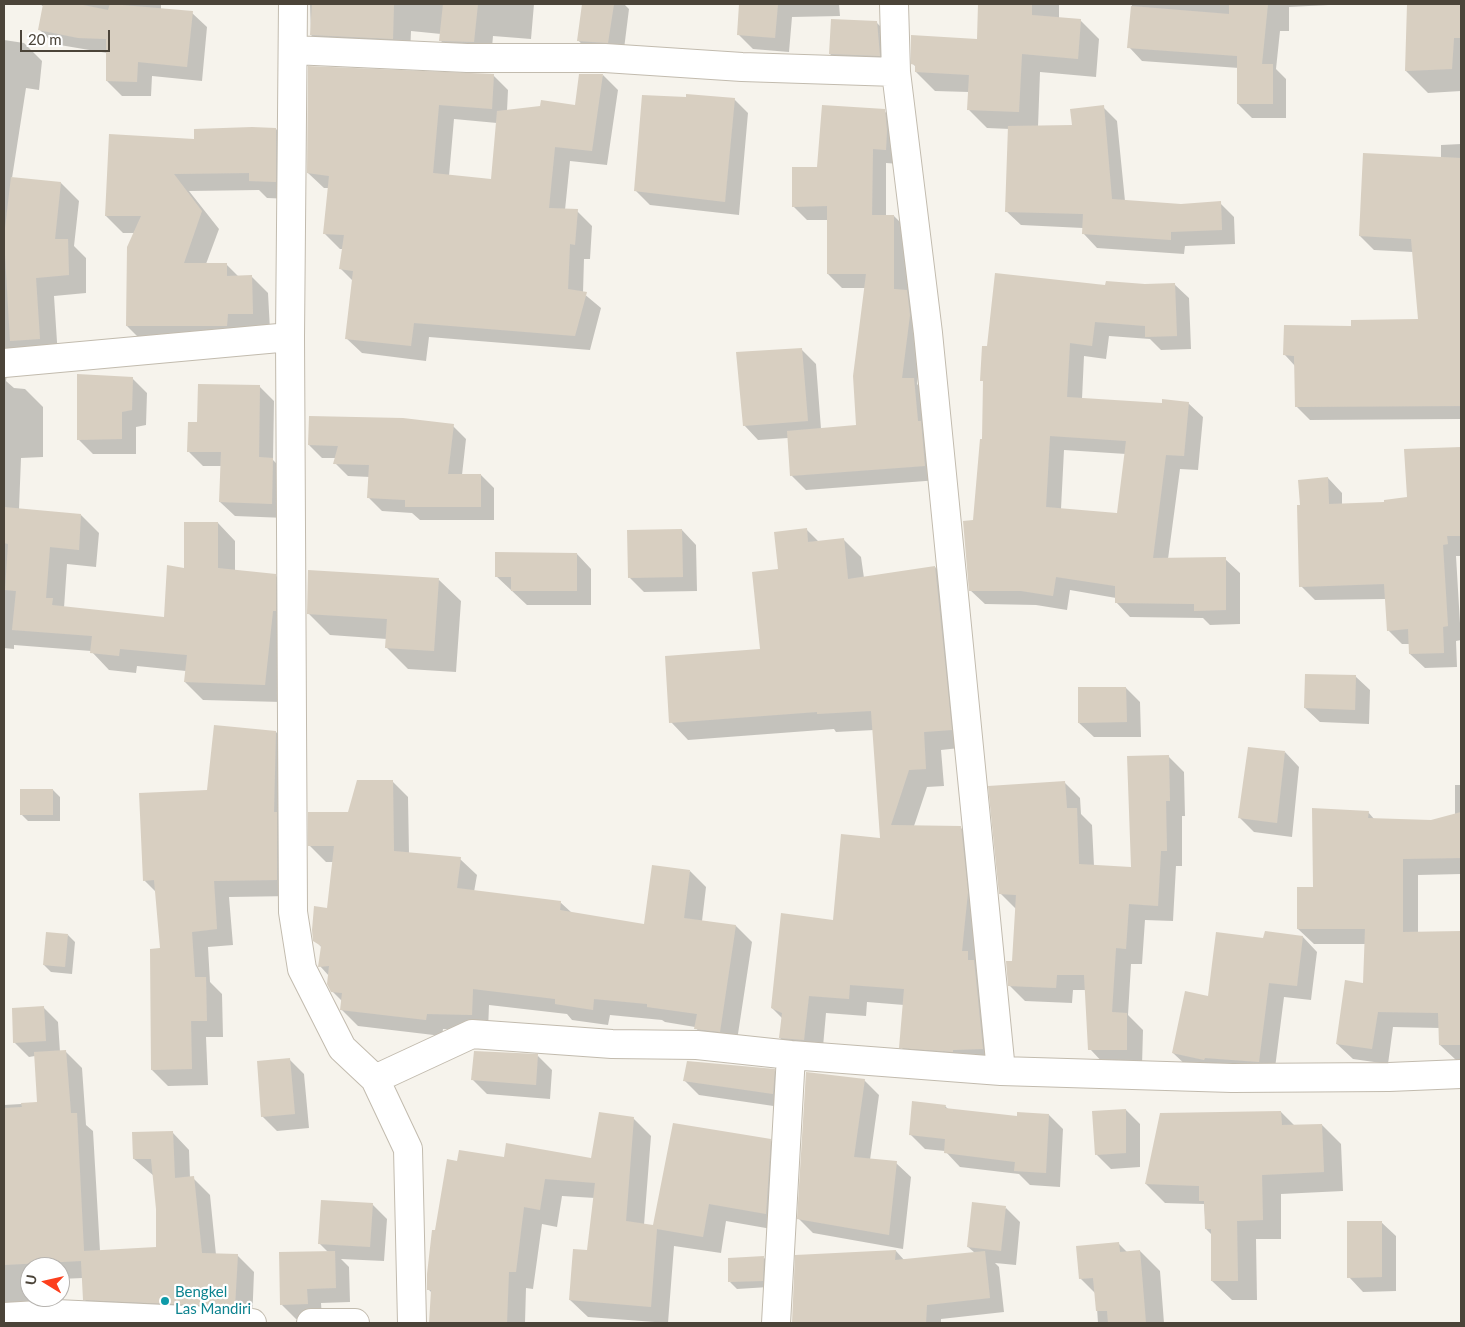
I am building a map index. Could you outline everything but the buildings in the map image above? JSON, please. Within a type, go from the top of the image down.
[{"type":"street","points":[[292,4],[290,337],[293,912],[302,969],[342,1048],[375,1079],[408,1149],[412,1323]]},
{"type":"street","points":[[894,4],[896,72],[928,333],[1001,1071]]},
{"type":"street","points":[[293,50],[467,58],[605,58],[742,67],[896,72]]},
{"type":"street","points":[[4,363],[290,337]]},
{"type":"street","points":[[375,1079],[472,1034],[612,1044],[698,1045],[791,1055],[1001,1071],[1232,1078],[1389,1077],[1461,1074]]},
{"type":"street","points":[[776,1323],[791,1055]]},
{"type":"street","points":[[4,1317],[56,1314],[216,1323],[252,1323]]},
{"type":"street","points":[[311,1323],[355,1323]]},
{"type":"place","name":"Bengkel Las Mandiri","points":[[165,1301]]}]
